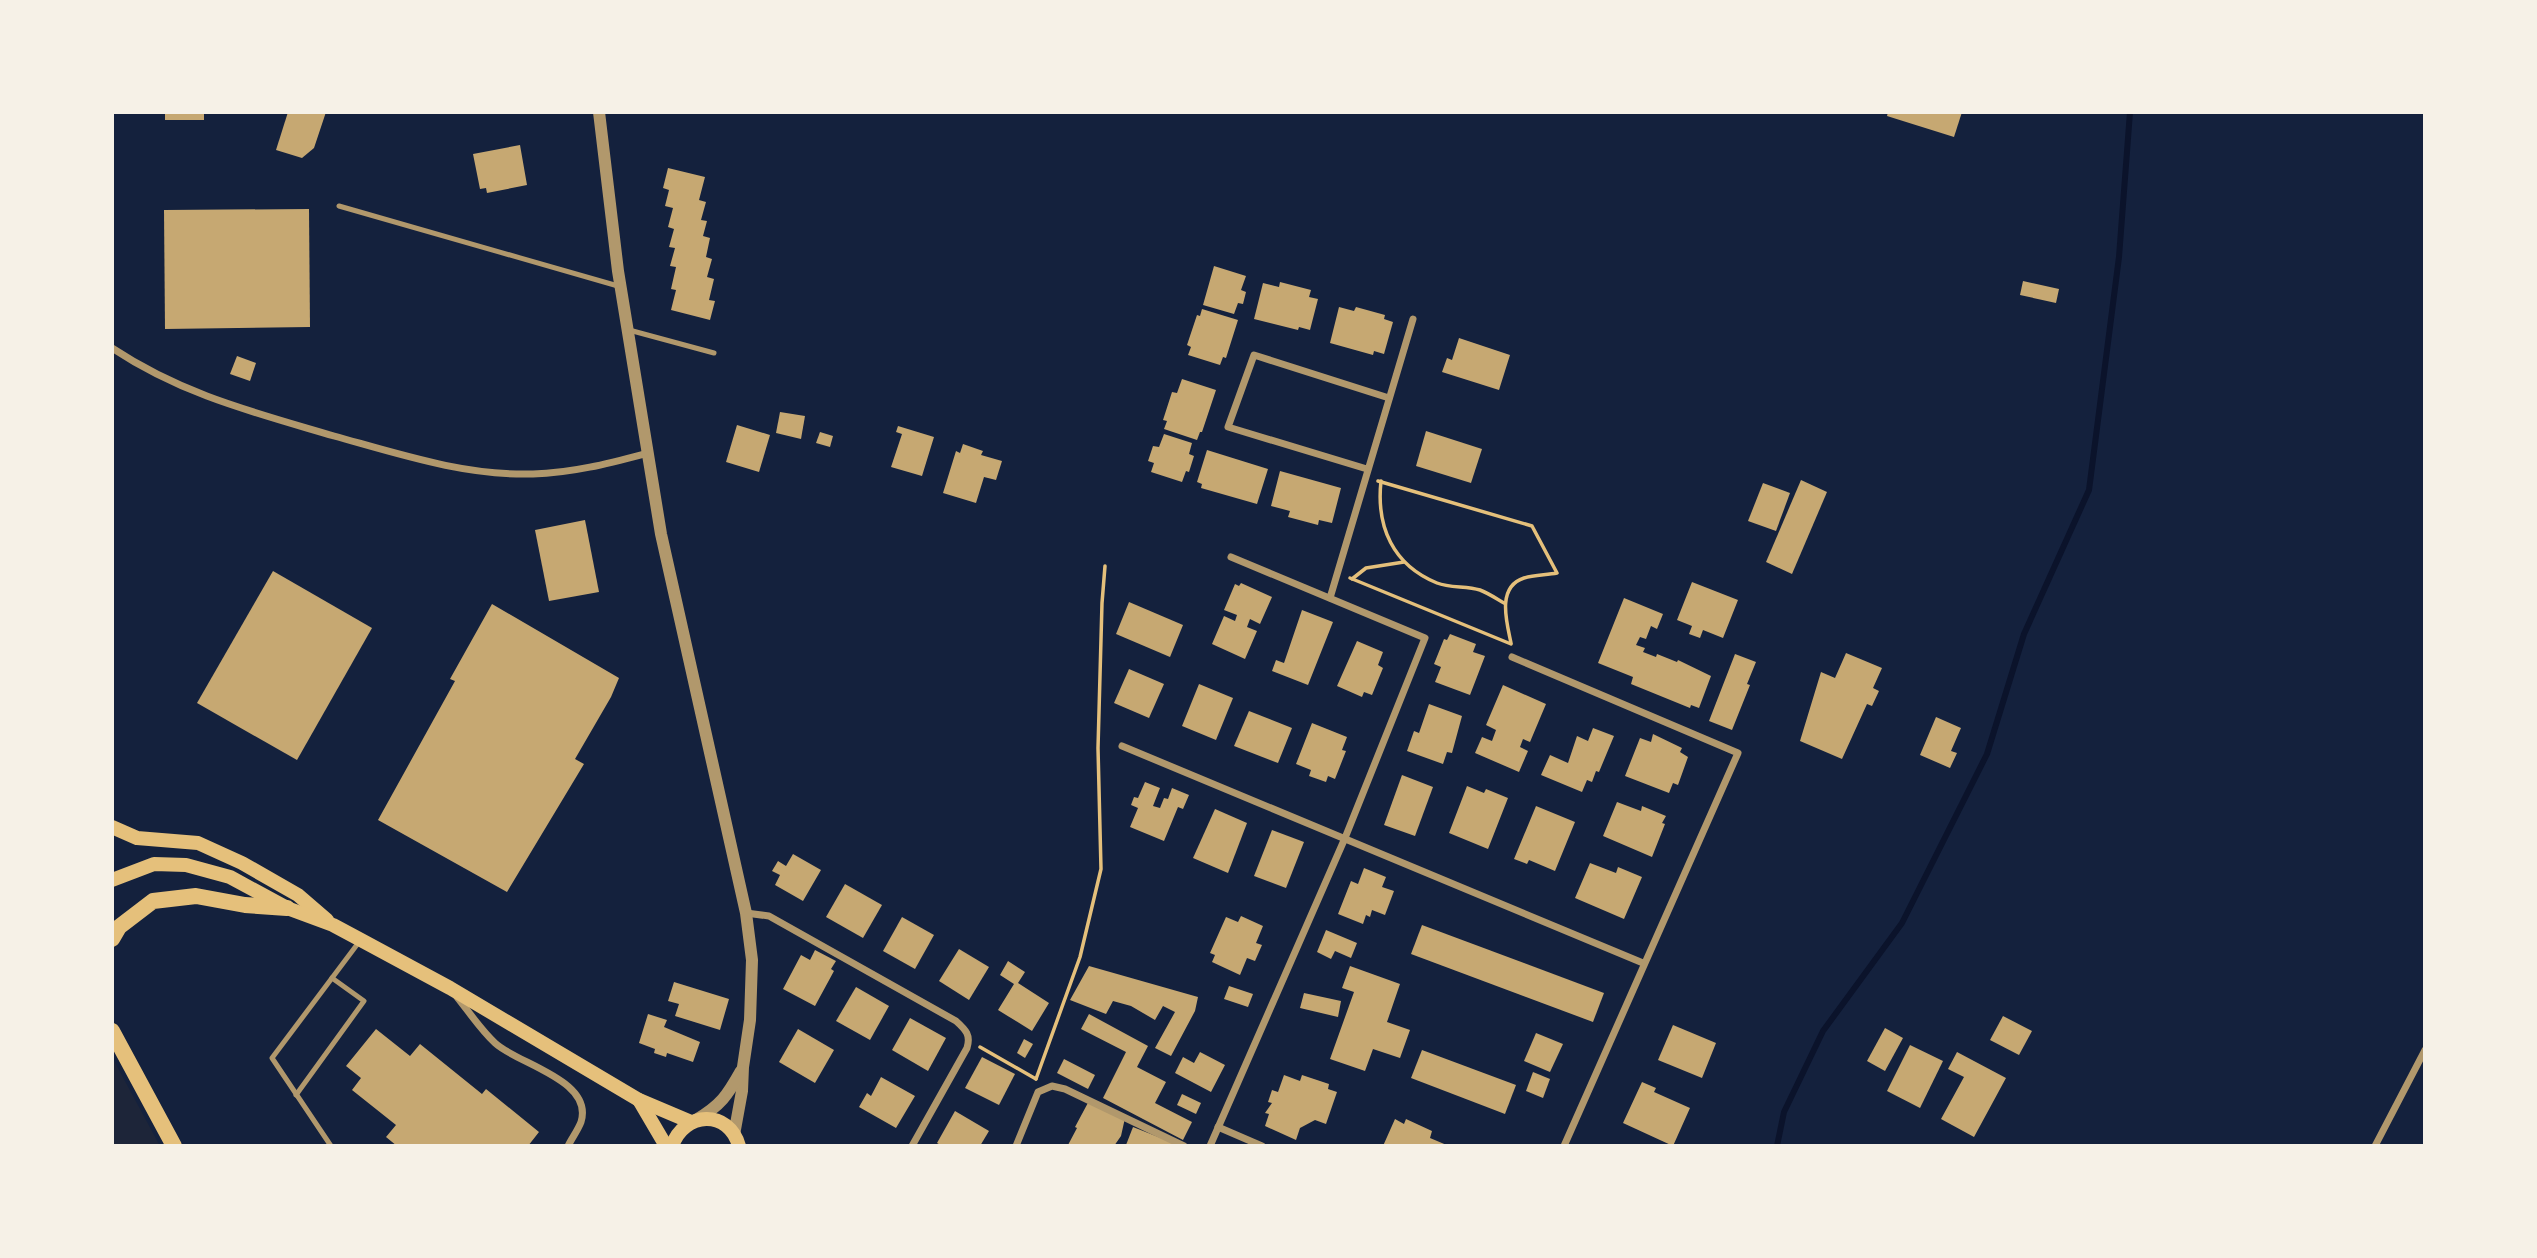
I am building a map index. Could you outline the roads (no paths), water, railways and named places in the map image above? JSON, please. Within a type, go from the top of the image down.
[{"type":"main road","points":[[112,827],[137,838],[198,843],[242,863],[298,895],[333,925]]},
{"type":"main road","points":[[112,880],[154,864],[186,865],[230,877],[287,908],[333,925],[450,988],[639,1100],[693,1121],[718,1121],[737,1140]]},
{"type":"main road","points":[[112,939],[120,926],[153,901],[196,896],[244,905],[287,908]]},
{"type":"main road","points":[[112,1031],[174,1146]]},
{"type":"main road","points":[[639,1100],[666,1146]]},
{"type":"main road","points":[[672,1146],[682,1128],[693,1121]]},
{"type":"street","points":[[599,112],[621,287],[661,534],[746,913],[752,960],[750,1020],[737,1140]]},
{"type":"street","points":[[1330,598],[1413,319]]},
{"type":"street","points":[[112,348],[145,370],[219,403],[421,460],[483,473],[533,474],[586,469],[648,453]]},
{"type":"street","points":[[1366,474],[1228,427],[1254,355],[1389,398]]},
{"type":"street","points":[[1210,1146],[1345,838],[1425,638],[1231,557]]},
{"type":"street","points":[[1512,657],[1738,754],[1564,1146]]},
{"type":"street","points":[[1122,746],[1643,963]]},
{"type":"street","points":[[746,913],[769,916],[956,1021],[967,1031],[970,1040],[912,1146]]},
{"type":"street","points":[[450,988],[495,1044],[561,1081],[571,1090],[580,1103],[582,1113],[581,1121],[568,1146]]},
{"type":"street","points":[[2375,1146],[2425,1050]]},
{"type":"street","points":[[693,1121],[718,1107],[743,1067]]},
{"type":"street","points":[[1016,1146],[1038,1092],[1052,1086],[1065,1089],[1184,1146]]},
{"type":"street","points":[[1218,1127],[1262,1146]]},
{"type":"lane","points":[[339,206],[621,287]]},
{"type":"lane","points":[[629,330],[714,353]]},
{"type":"lane","points":[[331,1146],[272,1058],[361,940]]},
{"type":"lane","points":[[296,1095],[364,1001],[332,978]]},
{"type":"waterway","points":[[1777,1146],[1784,1112],[1823,1031],[1902,923],[1987,754],[2024,634],[2089,490],[2119,257],[2130,112]]}]
